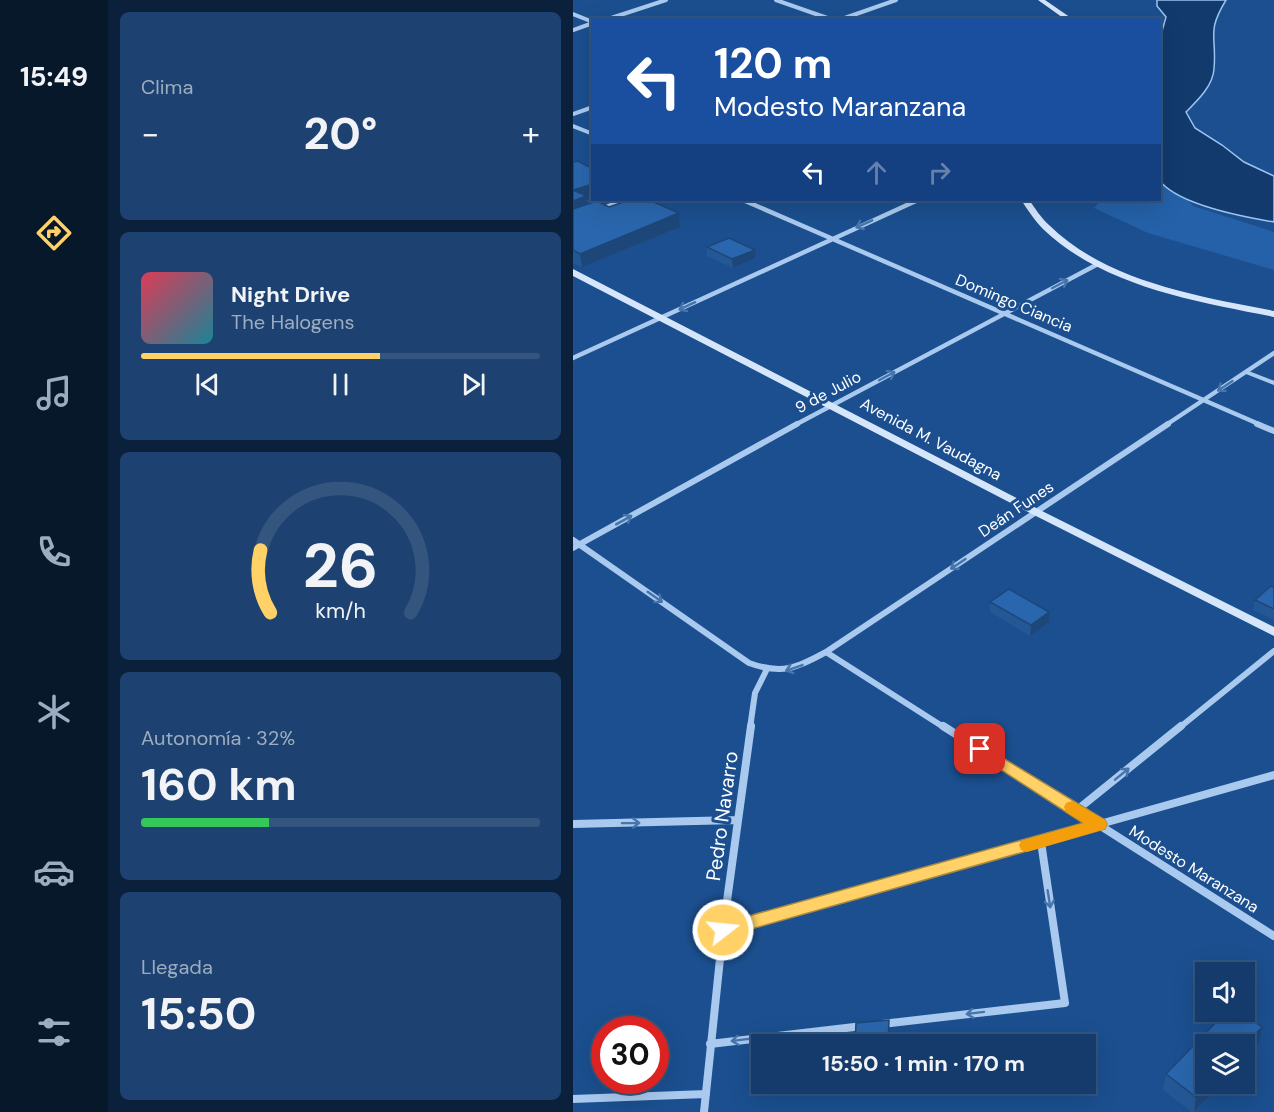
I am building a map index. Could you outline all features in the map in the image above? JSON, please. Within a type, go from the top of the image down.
[{"type":"main road","points":[[1041,0],[1068,18]]},
{"type":"main road","points":[[1051,7],[1061,18]]},
{"type":"main road","points":[[1026,201],[1044,224],[1098,264],[1177,291],[1274,314]]},
{"type":"main road","name":"Avenida M. Vaudagna","points":[[573,272],[1036,512],[1274,632]]},
{"type":"street","points":[[611,18],[666,0]]},
{"type":"street","points":[[776,0],[827,18]]},
{"type":"street","points":[[845,18],[895,0]]},
{"type":"street","points":[[573,14],[591,22]]},
{"type":"street","points":[[573,30],[591,24]]},
{"type":"street","points":[[573,114],[591,108]]},
{"type":"street","points":[[573,126],[591,133]]},
{"type":"street","points":[[594,212],[622,201]]},
{"type":"street","name":"Domingo Ciancia","points":[[745,201],[1274,431]]},
{"type":"street","points":[[573,358],[916,201]]},
{"type":"street","name":"9 de Julio","points":[[576,546],[831,405],[1098,264]]},
{"type":"street","name":"Deán Funes","points":[[767,670],[785,672],[800,667],[826,652],[1274,354]]},
{"type":"street","points":[[573,540],[576,546],[749,663],[767,670]]},
{"type":"street","points":[[1077,810],[1274,651]]},
{"type":"street","name":"Modesto Maranzana","points":[[826,652],[1274,936]]},
{"type":"street","name":"Pedro Navarro","points":[[704,1112],[737,820],[756,693],[767,670]]},
{"type":"street","points":[[723,930],[1274,775]]},
{"type":"street","points":[[573,824],[737,820]]},
{"type":"street","points":[[710,1044],[1065,1003],[1041,842]]},
{"type":"street","points":[[573,1099],[706,1094]]},
{"type":"lane","points":[[1246,372],[1274,383]]},
{"type":"shaded area","points":[[1157,0],[1226,0],[1214,27],[1215,58],[1211,81],[1204,93],[1186,112],[1195,128],[1244,162],[1274,176],[1274,222],[1213,209],[1182,197],[1161,182],[1161,35],[1166,17],[1157,6]]},
{"type":"shaded area","points":[[1161,136],[1165,174],[1193,206],[1274,232],[1274,270],[1148,233],[1094,208],[1100,201],[1161,201]]},
{"type":"building","points":[[578,161],[591,168],[591,185],[573,190],[573,162]]},
{"type":"building","points":[[573,190],[586,196],[573,201]]},
{"type":"building","points":[[597,201],[609,207],[626,201],[651,201],[679,213],[580,254],[573,250],[573,209]]},
{"type":"building","points":[[729,238],[755,250],[732,259],[707,247]]},
{"type":"building","points":[[1271,586],[1274,588],[1274,609],[1255,600]]},
{"type":"building","points":[[1009,589],[1049,612],[1031,625],[990,602]]},
{"type":"building","points":[[889,1020],[888,1034],[855,1034],[856,1023]]},
{"type":"building","points":[[1216,1022],[1255,1022],[1262,1027],[1255,1034],[1205,1034]]},
{"type":"building","points":[[1195,1044],[1195,1094],[1199,1094],[1196,1097],[1166,1074]]},
{"type":"slow traffic","points":[[1027,845],[1099,824],[1072,807]]},
{"type":"route","points":[[723,930],[1099,824],[980,749]]}]
